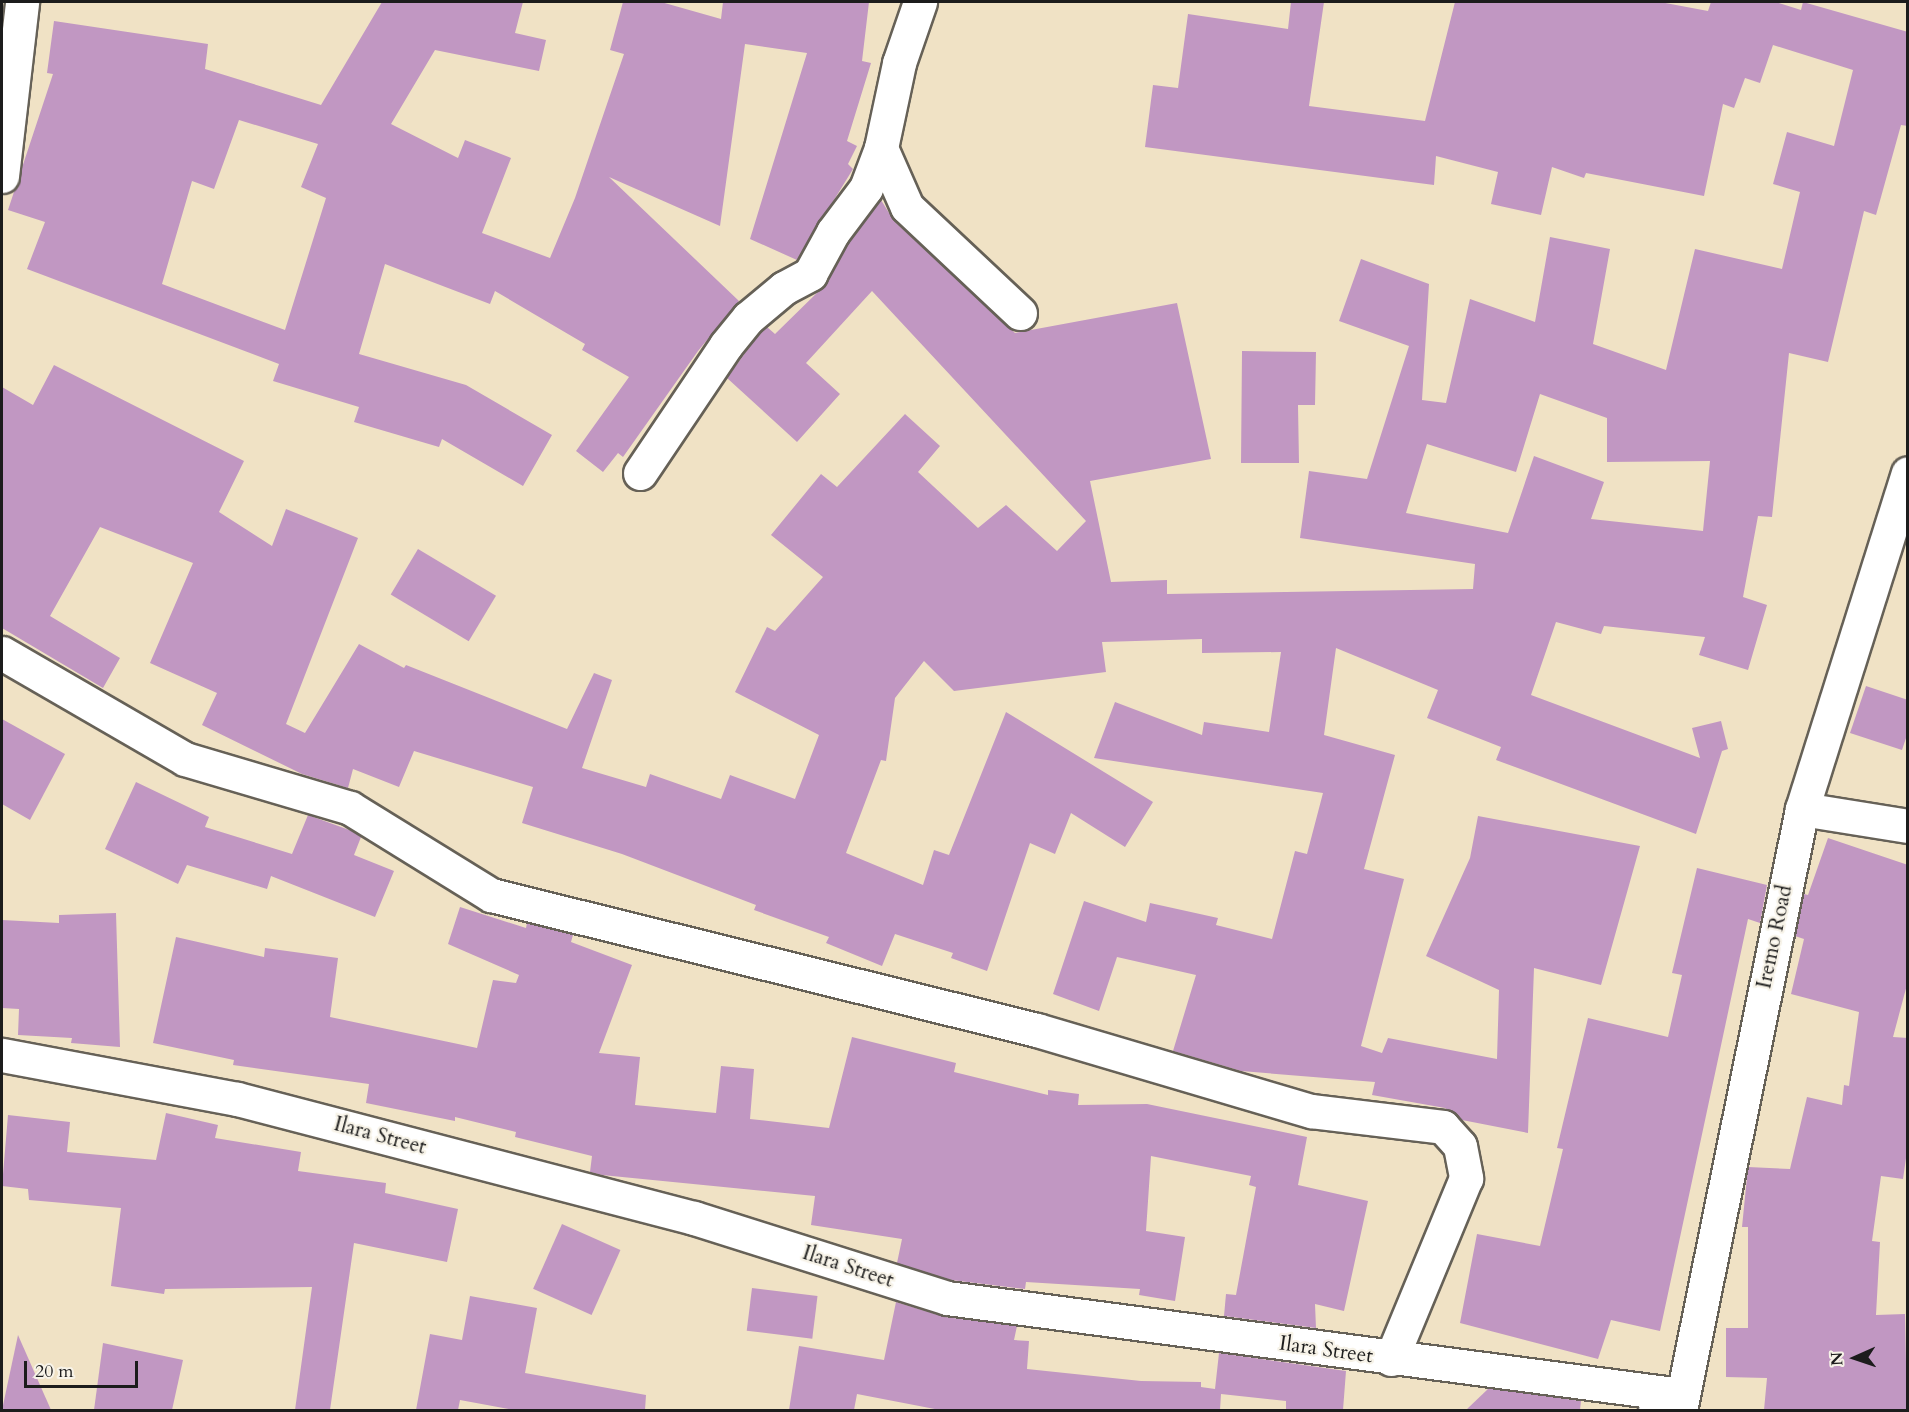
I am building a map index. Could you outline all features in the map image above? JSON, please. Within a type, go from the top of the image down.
[{"type":"street","points":[[2,176],[22,2]]},
{"type":"street","points":[[640,473],[748,318],[784,288],[810,274],[834,232],[866,188],[881,148],[899,63],[920,2]]},
{"type":"street","points":[[881,148],[907,207],[1020,313]]},
{"type":"street","name":"Iremo Road","points":[[1672,1405],[1802,809],[1908,473]]},
{"type":"street","points":[[2,653],[185,759],[350,808],[490,895],[1038,1030],[1311,1111],[1443,1127],[1460,1146],[1466,1178],[1391,1359]]},
{"type":"street","points":[[1802,809],[1908,826]]},
{"type":"street","name":"Ilara Street","points":[[2,1055],[237,1099],[694,1218],[947,1298],[1391,1359],[1672,1405]]},
{"type":"building","points":[[382,2],[523,2],[515,33],[546,40],[539,71],[435,50],[391,124],[458,158],[465,140],[511,158],[482,233],[550,258],[575,198],[624,54],[610,50],[623,2],[661,2],[721,19],[723,2],[869,2],[862,61],[871,63],[847,141],[857,146],[848,164],[853,169],[797,260],[750,239],[807,53],[745,44],[720,226],[609,177],[739,301],[698,351],[623,457],[618,453],[603,472],[576,451],[629,377],[582,350],[585,344],[495,291],[490,304],[385,264],[359,354],[466,385],[552,435],[523,486],[442,439],[439,447],[354,422],[359,407],[273,381],[279,364],[27,269],[45,222],[8,210],[53,74],[47,73],[54,21],[208,44],[205,69],[321,105]],"holes":[[[239,120],[318,144],[301,187],[326,198],[285,330],[162,284],[192,181],[214,189]]]},
{"type":"building","points":[[1291,2],[1324,2],[1309,106],[1425,121],[1455,2],[1660,2],[1708,11],[1711,2],[1776,2],[1801,10],[1803,2],[1908,32],[1908,126],[1901,125],[1876,215],[1864,211],[1828,362],[1789,353],[1772,517],[1758,516],[1743,597],[1767,605],[1748,670],[1699,655],[1705,637],[1604,626],[1601,634],[1556,622],[1531,695],[1700,758],[1692,728],[1721,721],[1728,749],[1722,751],[1696,834],[1496,760],[1501,747],[1427,718],[1438,690],[1336,648],[1324,735],[1395,755],[1364,869],[1404,879],[1361,1046],[1382,1053],[1388,1038],[1497,1059],[1499,990],[1426,956],[1470,858],[1478,816],[1640,846],[1601,985],[1534,968],[1528,1133],[1462,1120],[1445,1108],[1372,1095],[1375,1082],[1241,1071],[1173,1051],[1196,975],[1117,957],[1099,1011],[1053,994],[1084,901],[1146,922],[1150,903],[1218,918],[1216,925],[1272,939],[1295,851],[1307,854],[1323,793],[1094,758],[1115,702],[1202,735],[1204,722],[1269,732],[1281,652],[1202,653],[1202,639],[1102,642],[1106,672],[954,691],[924,661],[895,698],[886,761],[881,760],[846,853],[923,885],[934,850],[949,855],[1006,712],[1153,802],[1125,847],[1071,813],[1055,854],[1030,843],[987,971],[951,958],[953,953],[895,934],[882,966],[826,943],[829,937],[754,910],[756,905],[622,854],[522,823],[533,787],[414,751],[399,787],[353,769],[348,788],[302,774],[202,725],[217,693],[150,663],[193,563],[100,527],[50,616],[120,658],[103,688],[2,628],[2,387],[33,405],[54,365],[244,461],[219,512],[272,546],[286,509],[358,538],[286,724],[305,733],[359,644],[404,668],[406,665],[567,729],[594,673],[612,680],[582,768],[646,787],[650,774],[721,799],[730,775],[795,799],[819,735],[735,692],[767,627],[775,631],[823,577],[771,535],[821,474],[837,487],[905,414],[940,446],[918,472],[978,528],[1006,505],[1057,551],[1086,521],[872,291],[806,363],[840,394],[797,442],[727,378],[761,331],[767,327],[775,334],[826,284],[849,242],[881,200],[894,221],[1015,333],[1177,303],[1211,459],[1090,481],[1111,582],[1167,580],[1167,594],[1473,589],[1475,564],[1300,538],[1309,471],[1367,479],[1409,346],[1339,321],[1361,259],[1429,284],[1422,400],[1446,403],[1470,299],[1535,322],[1550,237],[1610,249],[1593,344],[1666,370],[1695,249],[1782,269],[1800,192],[1773,184],[1787,132],[1834,146],[1853,70],[1773,45],[1760,83],[1745,78],[1734,108],[1723,104],[1704,196],[1586,173],[1584,178],[1552,167],[1541,215],[1491,204],[1498,172],[1436,156],[1434,185],[1145,147],[1153,85],[1178,88],[1188,14],[1288,29]],"holes":[[[1540,394],[1607,418],[1607,462],[1710,461],[1703,531],[1591,519],[1604,482],[1534,456],[1508,533],[1406,513],[1427,444],[1516,472]]]},
{"type":"building","points":[[1242,351],[1316,352],[1315,405],[1298,405],[1299,463],[1241,463]]},
{"type":"building","points":[[418,549],[496,596],[469,641],[391,594]]},
{"type":"building","points":[[1866,686],[1908,700],[1908,732],[1902,750],[1850,733]]},
{"type":"building","points":[[2,719],[65,754],[30,820],[2,804]]},
{"type":"building","points":[[136,782],[209,817],[205,827],[292,854],[308,815],[352,831],[361,837],[354,855],[394,871],[375,917],[271,876],[267,889],[187,865],[178,884],[105,849]]},
{"type":"building","points":[[1828,838],[1908,865],[1908,981],[1893,1037],[1908,1038],[1908,1144],[1903,1179],[1881,1176],[1872,1241],[1880,1242],[1876,1315],[1905,1314],[1907,1410],[1764,1410],[1767,1378],[1726,1377],[1726,1328],[1748,1328],[1748,1227],[1742,1227],[1748,1167],[1790,1169],[1807,1097],[1842,1105],[1844,1085],[1849,1086],[1859,1012],[1791,994],[1804,939],[1795,936],[1804,894],[1808,895]]},
{"type":"building","points":[[1697,868],[1767,885],[1760,923],[1748,919],[1660,1331],[1611,1320],[1598,1359],[1460,1323],[1477,1234],[1540,1246],[1563,1149],[1557,1148],[1588,1018],[1668,1037],[1682,975],[1672,973]]},
{"type":"building","points":[[460,907],[526,928],[527,923],[573,935],[571,942],[632,965],[599,1053],[640,1057],[635,1105],[716,1113],[721,1066],[754,1069],[750,1119],[829,1128],[852,1037],[956,1063],[954,1072],[1048,1095],[1048,1090],[1079,1094],[1078,1105],[1147,1104],[1307,1137],[1298,1185],[1368,1201],[1344,1311],[1315,1304],[1316,1328],[1224,1316],[1226,1294],[1236,1295],[1256,1187],[1249,1185],[1251,1176],[1151,1156],[1146,1231],[1185,1237],[1175,1301],[1139,1295],[1140,1289],[1026,1282],[1025,1289],[951,1280],[897,1263],[902,1239],[811,1225],[815,1196],[602,1175],[590,1172],[592,1156],[515,1137],[516,1132],[455,1117],[455,1121],[366,1103],[369,1084],[233,1065],[234,1060],[153,1043],[176,937],[264,957],[265,948],[338,958],[330,1017],[477,1048],[493,980],[516,983],[519,975],[448,944]]},
{"type":"building","points":[[116,913],[120,1047],[71,1043],[72,1038],[18,1035],[19,1009],[2,1008],[2,920],[59,923],[59,915]]},
{"type":"building","points":[[166,1113],[218,1125],[215,1138],[301,1152],[298,1171],[386,1183],[385,1193],[458,1209],[447,1262],[354,1243],[330,1410],[295,1410],[312,1287],[165,1289],[164,1294],[111,1286],[121,1208],[29,1200],[28,1189],[2,1186],[8,1115],[70,1122],[67,1152],[156,1160]]},
{"type":"building","points":[[562,1224],[620,1250],[592,1315],[533,1289]]},
{"type":"building","points":[[752,1288],[818,1296],[812,1339],[747,1331]]},
{"type":"building","points":[[470,1296],[537,1308],[525,1373],[646,1395],[645,1410],[514,1410],[460,1400],[458,1410],[416,1410],[430,1334],[462,1340]]},
{"type":"building","points":[[896,1302],[945,1317],[1017,1326],[1014,1340],[1029,1341],[1027,1369],[1141,1381],[1201,1382],[1201,1387],[1215,1389],[1219,1353],[1346,1371],[1343,1410],[1286,1410],[1286,1401],[1221,1394],[1220,1410],[940,1410],[857,1394],[854,1410],[789,1410],[799,1346],[884,1360]]},
{"type":"building","points":[[18,1335],[51,1410],[2,1410]]},
{"type":"building","points":[[103,1343],[183,1360],[172,1410],[94,1410]]},
{"type":"building","points":[[1489,1388],[1581,1401],[1580,1410],[1466,1410]]}]
